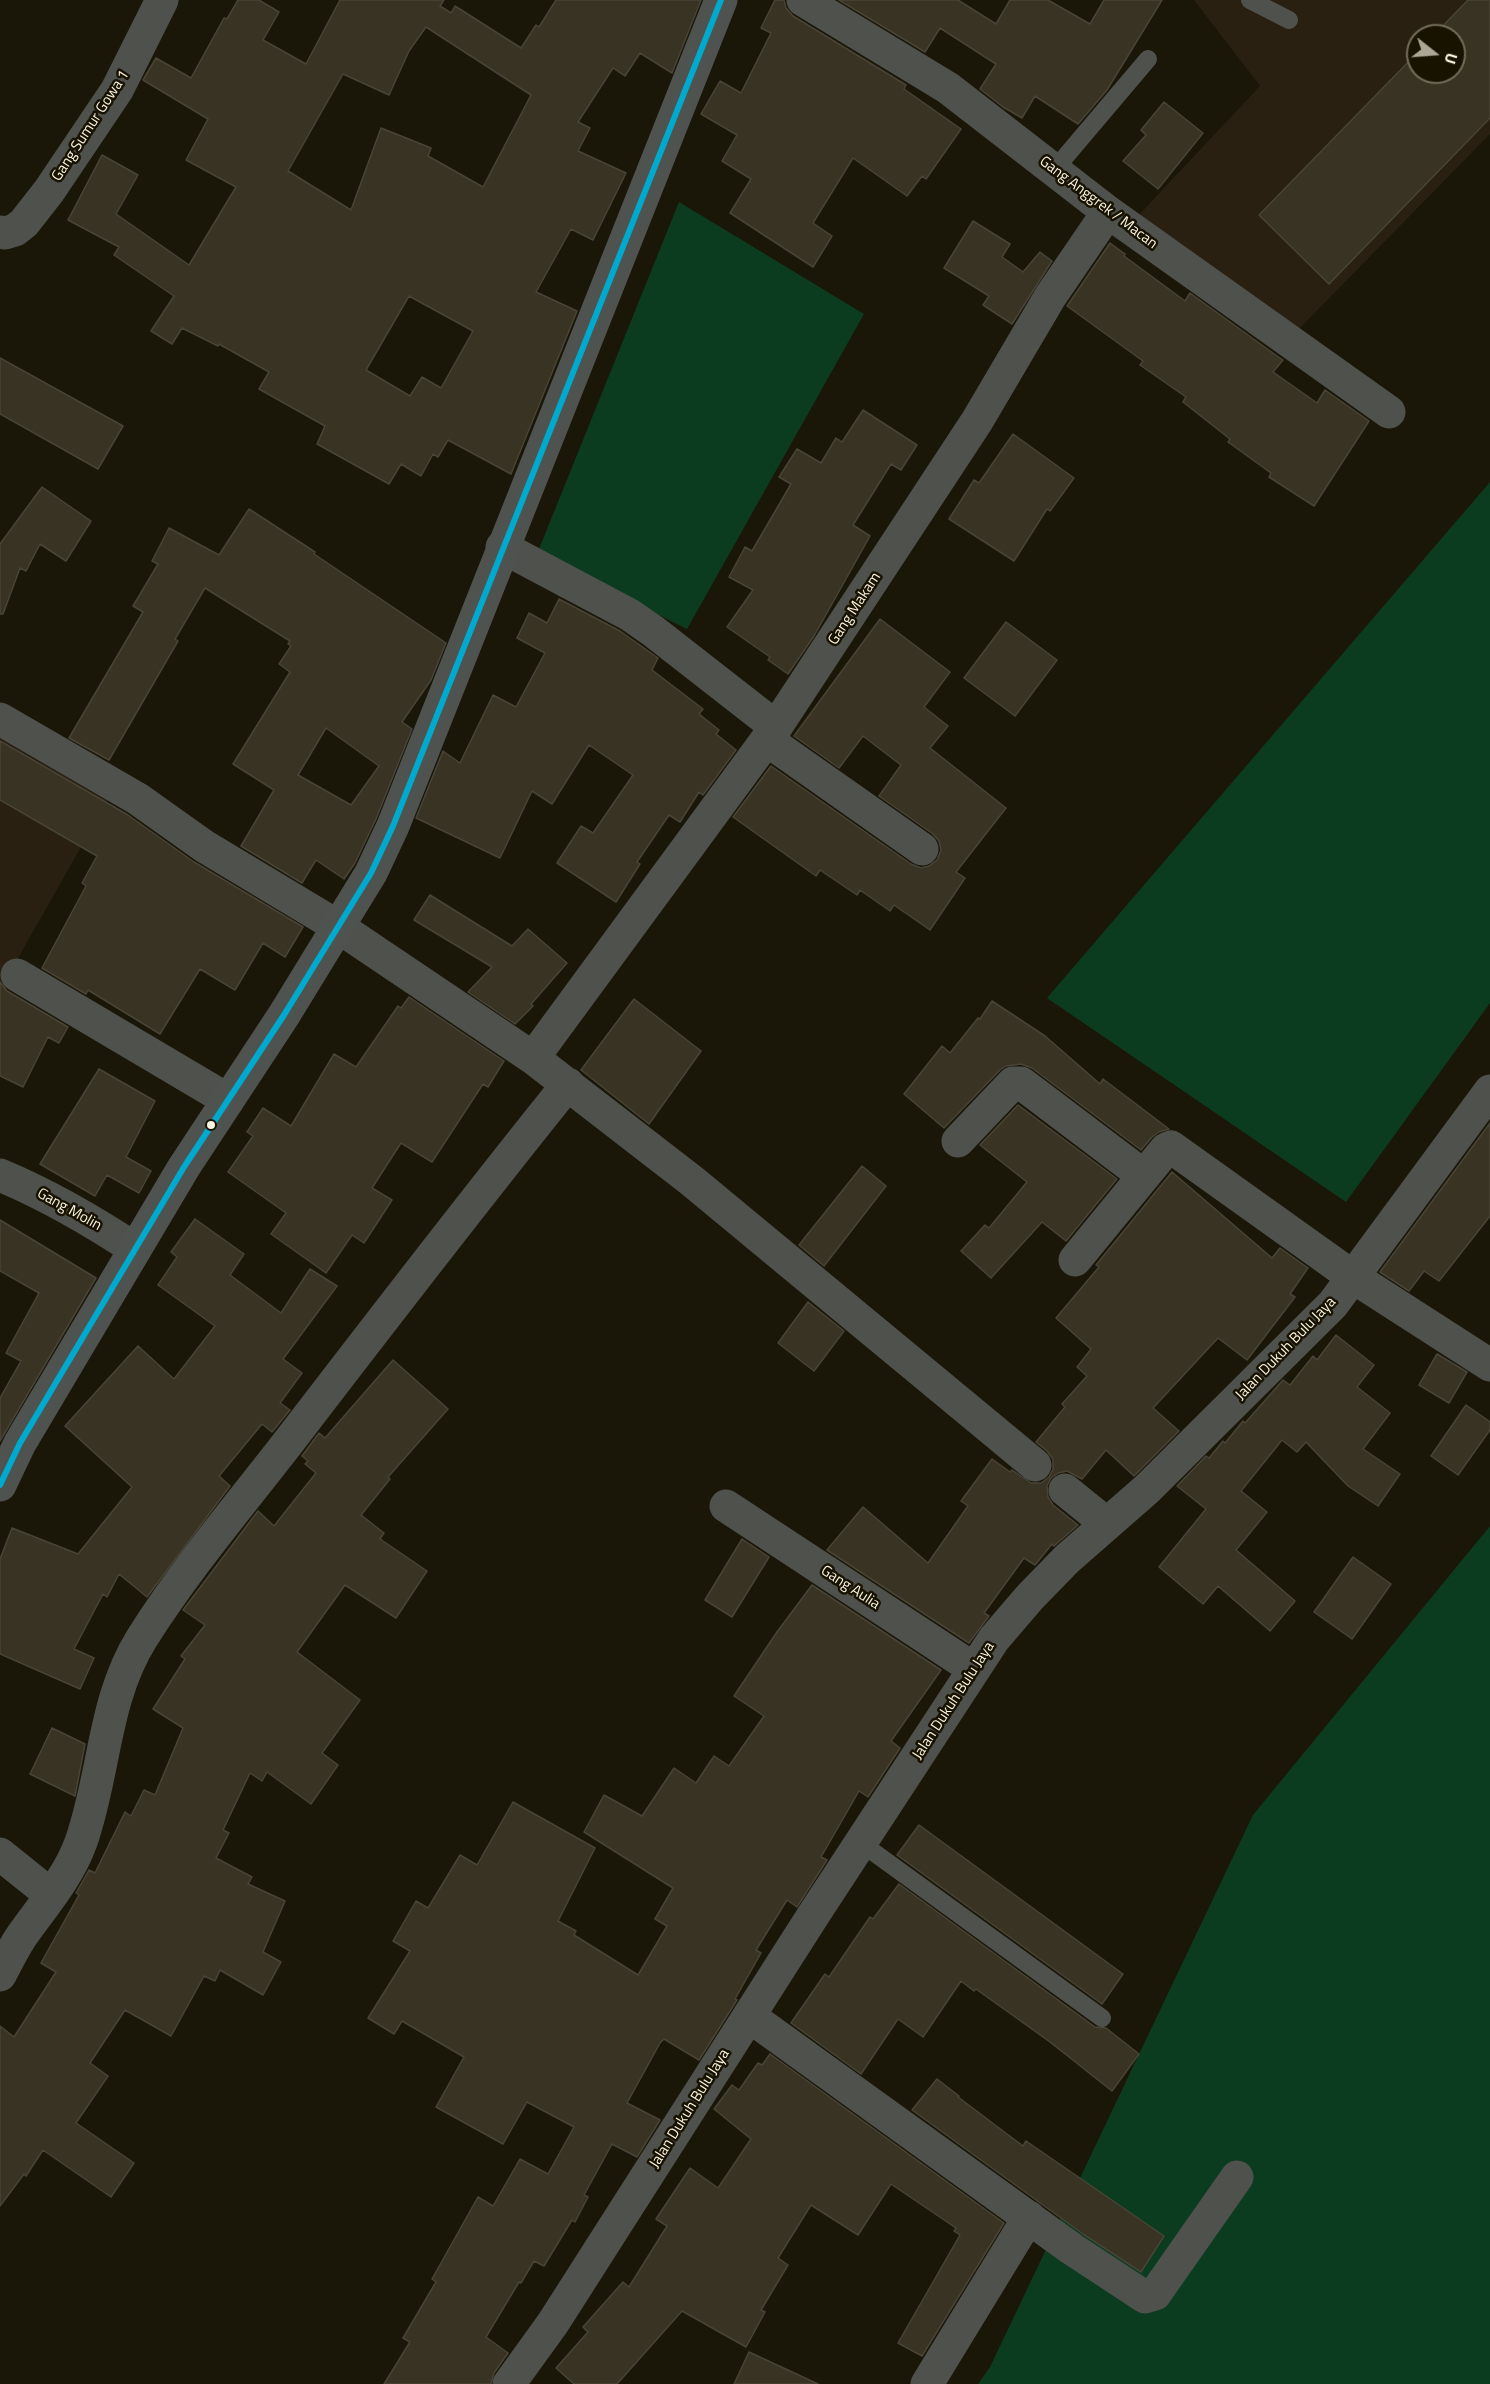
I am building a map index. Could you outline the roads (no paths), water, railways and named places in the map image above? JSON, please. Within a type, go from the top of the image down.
[{"type":"street","name":"Gang Sumur Gowa 1","points":[[0,232],[15,230],[24,223],[49,191],[117,90],[162,0]]},
{"type":"street","points":[[0,1485],[20,1443],[184,1167],[284,1015],[371,873],[393,826],[721,0]]},
{"type":"street","name":"Gang Anggrek / Macan","points":[[803,0],[948,88],[1108,212],[1389,412]]},
{"type":"street","name":"Gang Makam","points":[[533,1058],[772,734],[976,421],[1050,297],[1108,212]]},
{"type":"street","points":[[502,548],[630,615],[653,631],[772,734],[922,849]]},
{"type":"street","points":[[0,719],[138,800],[204,846],[337,926],[533,1058],[692,1181],[1035,1465]]},
{"type":"street","points":[[17,975],[228,1100]]},
{"type":"street","points":[[958,1141],[1013,1083],[1021,1083],[1144,1176]]},
{"type":"street","points":[[0,1975],[19,1941],[65,1876],[81,1843],[92,1804],[112,1706],[126,1667],[143,1637],[189,1571],[461,1216],[568,1084]]},
{"type":"street","name":"Jalan Dukuh Bulu Jaya","points":[[509,2384],[560,2313],[749,2016],[994,1639],[1067,1559],[1147,1489],[1332,1304],[1490,1091]]},
{"type":"street","points":[[1075,1260],[1166,1149],[1175,1148],[1353,1277],[1490,1365]]},
{"type":"street","name":"Gang Molin","points":[[0,1175],[89,1219],[135,1249]]},
{"type":"street","points":[[1065,1490],[1107,1524]]},
{"type":"street","name":"Gang Aulia","points":[[726,1506],[974,1669]]},
{"type":"street","points":[[0,1854],[51,1895]]},
{"type":"street","points":[[749,2016],[1140,2294],[1150,2297],[1155,2295],[1237,2177]]},
{"type":"street","points":[[927,2384],[1029,2217]]},
{"type":"lane","points":[[1250,0],[1289,20]]},
{"type":"lane","points":[[1054,170],[1148,58]]},
{"type":"lane","points":[[861,1843],[1102,2018]]}]
